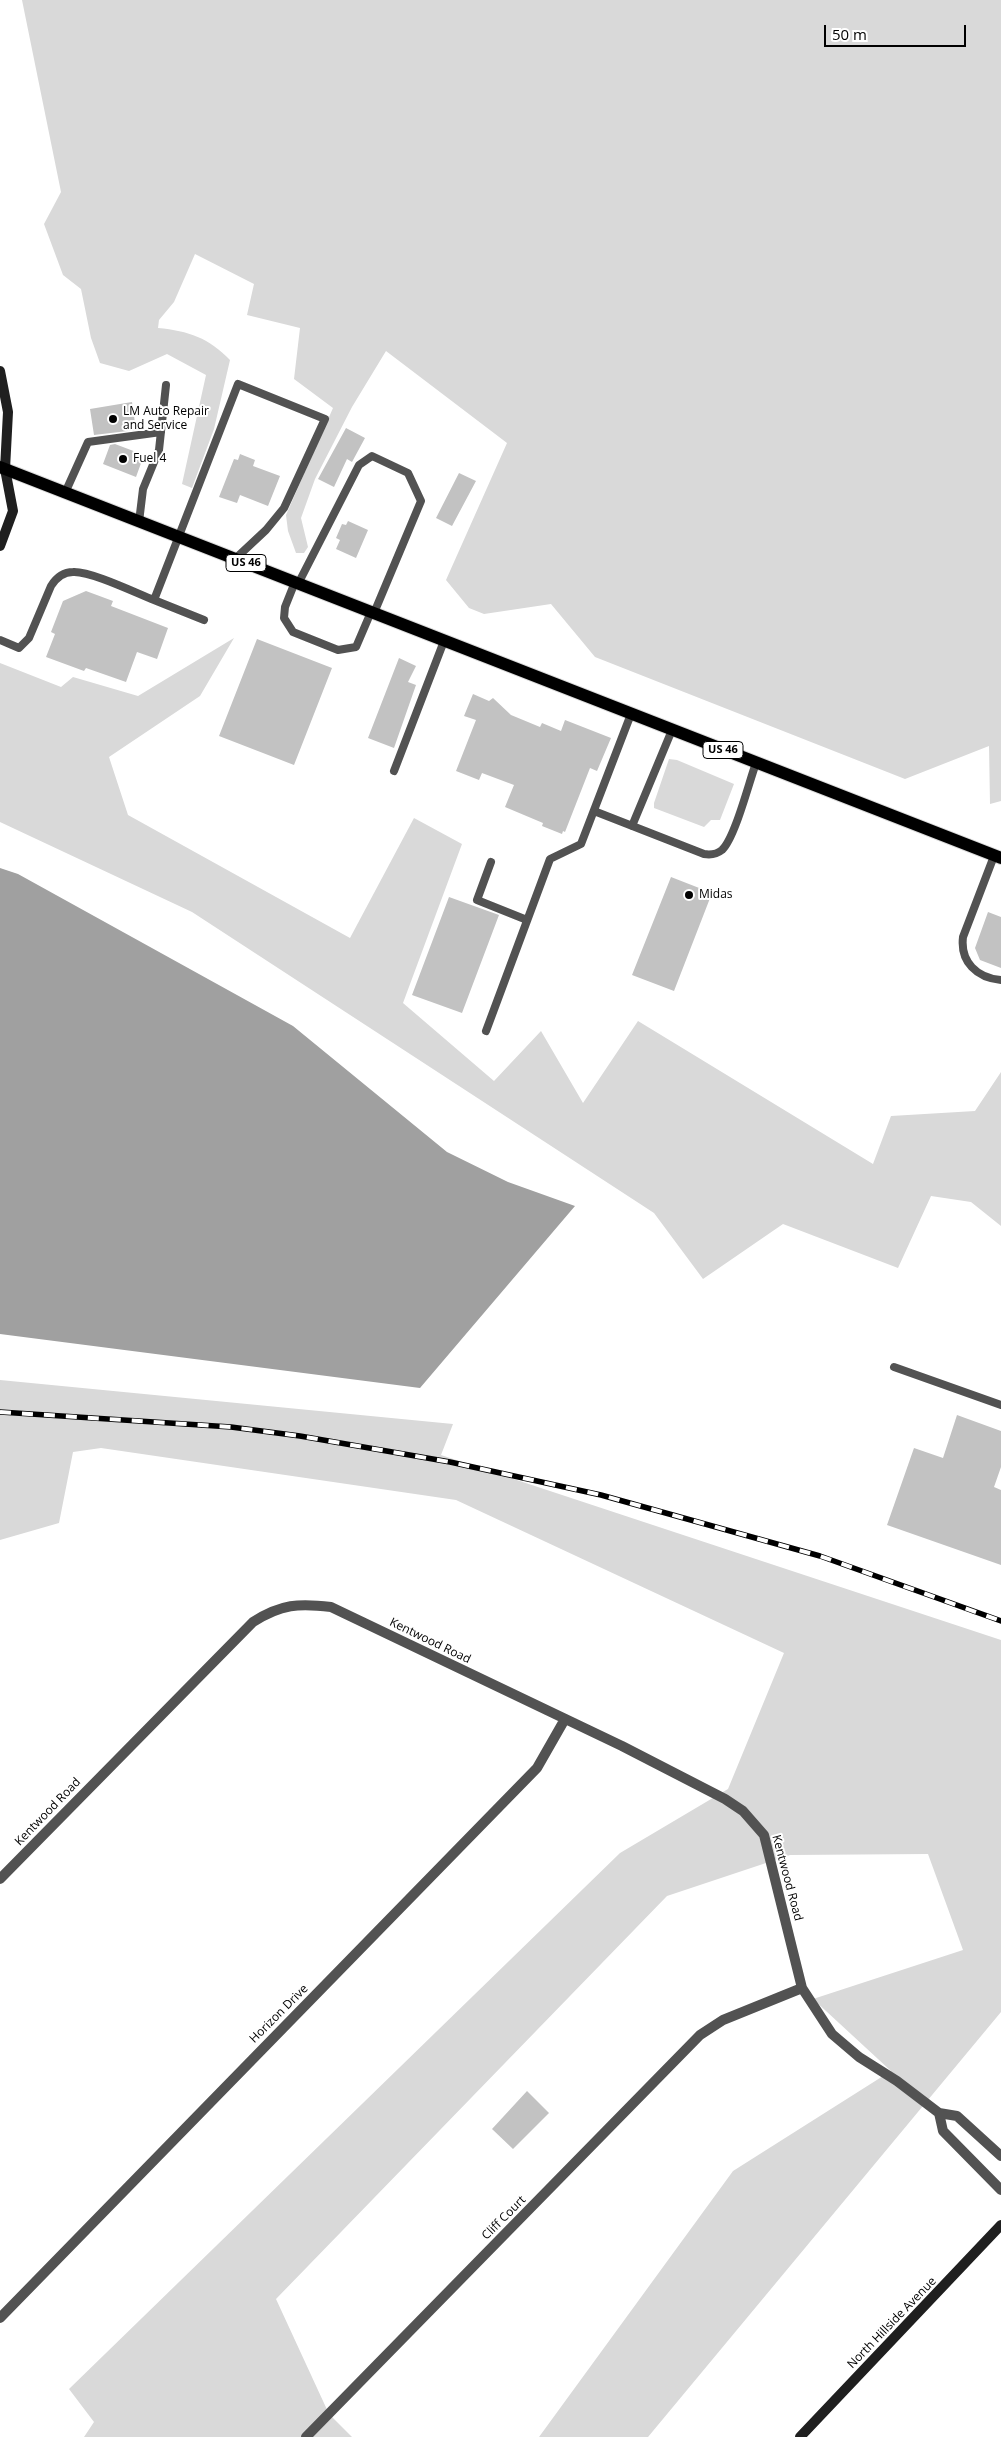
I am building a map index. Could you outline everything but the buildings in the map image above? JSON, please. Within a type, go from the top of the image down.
[{"type":"main road","points":[[0,370],[8,412],[2,471],[13,511],[0,546]]},
{"type":"main road","name":"US 46","points":[[2,471],[179,537],[997,857]]},
{"type":"main road","name":"North Hillside Avenue","points":[[800,2437],[1001,2225]]},
{"type":"street","name":"Kentwood Road","points":[[0,1879],[253,1622],[270,1611],[287,1606],[306,1604],[331,1607],[565,1719],[725,1799],[743,1811],[764,1835],[802,1988],[832,2034],[859,2057],[897,2081],[939,2113],[957,2116],[1001,2156]]},
{"type":"street","name":"Horizon Drive","points":[[0,2318],[538,1768],[565,1719]]},
{"type":"street","name":"Cliff Court","points":[[306,2437],[700,2035],[723,2020],[802,1988]]},
{"type":"street","points":[[939,2113],[943,2131],[1001,2190]]},
{"type":"lane","points":[[154,600],[238,384],[325,419],[284,508],[266,530],[235,559]]},
{"type":"lane","points":[[139,522],[144,490],[159,450],[166,385]]},
{"type":"lane","points":[[65,493],[88,442],[161,432]]},
{"type":"lane","points":[[372,456],[408,473],[421,501],[373,613],[356,647],[347,650],[338,650],[293,632],[284,618],[285,608],[296,583],[359,464],[372,456]]},
{"type":"lane","points":[[0,640],[19,648],[29,638],[51,586],[66,573],[80,572],[204,620]]},
{"type":"lane","points":[[394,771],[444,641]]},
{"type":"lane","points":[[486,1031],[550,859],[581,844],[631,714]]},
{"type":"lane","points":[[632,826],[672,730]]},
{"type":"lane","points":[[594,811],[704,854],[719,852],[726,846],[732,833],[756,763]]},
{"type":"lane","points":[[997,857],[963,937],[962,948],[966,959],[975,971],[983,976],[1001,980]]},
{"type":"lane","points":[[491,862],[477,900],[527,920]]},
{"type":"lane","points":[[894,1366],[1001,1404]]},
{"type":"shaded area","points":[[22,0],[1001,0],[1001,801],[990,804],[989,746],[905,779],[595,657],[551,604],[484,614],[469,608],[446,580],[507,443],[386,351],[352,407],[315,479],[301,518],[308,547],[304,553],[296,553],[288,531],[286,515],[333,408],[294,379],[300,328],[247,315],[254,284],[195,254],[174,302],[159,320],[158,328],[179,331],[198,337],[214,346],[230,360],[214,429],[192,488],[182,484],[206,375],[167,354],[129,371],[100,363],[91,338],[81,289],[63,275],[44,224],[61,192]]},
{"type":"shaded area","points":[[234,638],[200,696],[109,757],[128,815],[350,938],[414,818],[462,844],[403,1003],[494,1081],[541,1031],[583,1103],[638,1021],[873,1164],[891,1116],[975,1111],[1001,1072],[1001,1226],[971,1202],[931,1196],[898,1268],[783,1224],[703,1279],[654,1213],[192,912],[0,822],[0,663],[61,687],[73,677],[138,696]]},
{"type":"shaded area","points":[[669,759],[677,760],[734,784],[720,820],[711,820],[704,827],[654,808]]},
{"type":"shaded area","points":[[0,868],[18,874],[293,1026],[447,1152],[508,1182],[575,1206],[420,1388],[0,1334]]},
{"type":"shaded area","points":[[0,1380],[453,1424],[441,1455],[1001,1640],[1001,2012],[648,2437],[539,2437],[733,2171],[891,2071],[813,1999],[963,1950],[928,1854],[790,1855],[667,1896],[276,2299],[329,2414],[352,2437],[84,2437],[94,2422],[69,2389],[620,1853],[728,1789],[784,1653],[456,1500],[101,1448],[73,1452],[59,1523],[0,1540]]},
{"type":"railway","points":[[0,1412],[231,1427],[300,1436],[450,1462],[601,1495],[820,1556],[1001,1621]]},
{"type":"place","name":"LM Auto Repair and Service","points":[[113,419]]},
{"type":"place","name":"Fuel 4","points":[[123,459]]},
{"type":"place","name":"Midas","points":[[689,895]]}]
